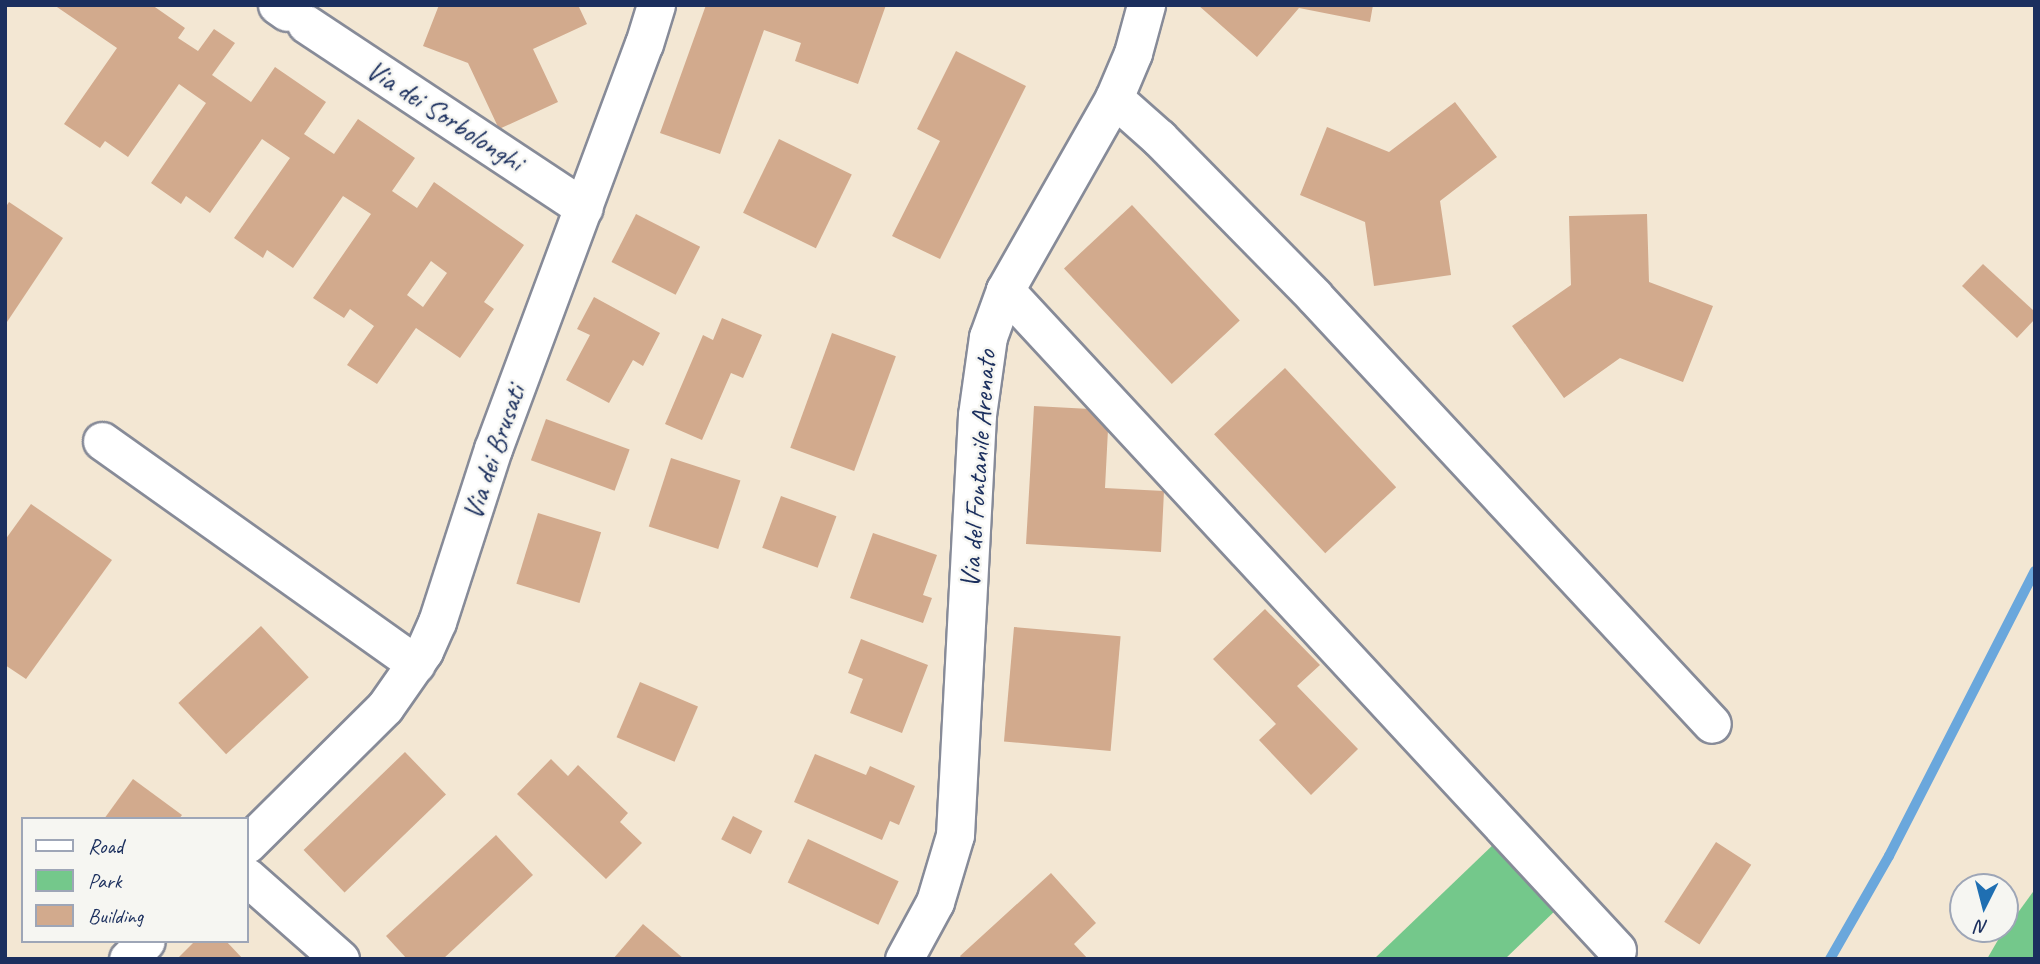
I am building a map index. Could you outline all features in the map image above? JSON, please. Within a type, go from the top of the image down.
[{"type":"street","name":"Via dei Brusati","points":[[248,843],[378,714],[416,664],[437,622],[493,450],[584,208],[656,5]]},
{"type":"street","name":"Via del Fontanile Arenato","points":[[904,959],[935,902],[955,835],[980,384],[990,328],[1005,290],[1114,99],[1133,53],[1146,5]]},
{"type":"street","name":"Via dei Sorbolonghi","points":[[290,14],[584,208]]},
{"type":"street","points":[[1114,99],[1159,138],[1314,296],[1712,724]]},
{"type":"street","points":[[1005,290],[1617,950]]},
{"type":"street","points":[[102,441],[416,664]]},
{"type":"street","points":[[248,878],[340,959]]},
{"type":"street","points":[[128,959],[144,943]]},
{"type":"green space","points":[[1496,842],[1559,907],[1505,959],[1374,959]]},
{"type":"green space","points":[[2035,889],[2035,959],[1987,959],[1996,943],[2019,943],[2019,911]]},
{"type":"building","points":[[54,5],[152,5],[185,28],[178,38],[198,51],[214,29],[235,43],[212,75],[251,102],[275,67],[326,102],[304,134],[334,154],[358,119],[415,158],[392,191],[417,208],[434,182],[524,245],[484,302],[494,309],[460,358],[416,328],[377,384],[347,365],[374,326],[350,309],[344,318],[313,298],[371,214],[343,196],[293,268],[267,250],[263,258],[234,238],[290,158],[262,139],[210,213],[186,196],[181,204],[151,183],[206,103],[179,84],[128,157],[105,141],[100,148],[64,124],[117,48]],"holes":[[[431,261],[447,273],[423,307],[407,295]]]},
{"type":"building","points":[[439,5],[578,5],[587,24],[533,49],[558,102],[499,129],[468,63],[423,46]]},
{"type":"building","points":[[706,5],[886,5],[858,84],[795,61],[801,43],[764,30],[720,154],[660,133]]},
{"type":"building","points":[[1198,5],[1373,5],[1370,22],[1299,8],[1257,57]]},
{"type":"building","points":[[956,51],[1026,86],[940,259],[892,236],[940,141],[917,129]]},
{"type":"building","points":[[1455,102],[1497,157],[1440,201],[1451,275],[1374,286],[1365,222],[1300,195],[1327,127],[1389,152]]},
{"type":"building","points":[[779,139],[852,175],[816,248],[743,213]]},
{"type":"building","points":[[9,202],[63,238],[5,325],[5,208]]},
{"type":"building","points":[[1132,205],[1240,321],[1172,384],[1064,268]]},
{"type":"building","points":[[636,214],[700,247],[676,295],[611,262]]},
{"type":"building","points":[[1647,214],[1649,282],[1713,306],[1683,382],[1620,358],[1564,398],[1512,326],[1571,285],[1569,216]]},
{"type":"building","points":[[1983,264],[2035,312],[2035,319],[2017,338],[1962,286]]},
{"type":"building","points":[[594,297],[660,333],[643,366],[633,360],[609,403],[566,380],[590,335],[577,329]]},
{"type":"building","points":[[722,318],[762,335],[743,378],[731,373],[702,440],[665,424],[703,335],[713,340]]},
{"type":"building","points":[[832,333],[896,356],[854,471],[790,448]]},
{"type":"building","points":[[1285,368],[1396,487],[1325,553],[1214,434]]},
{"type":"building","points":[[1034,406],[1109,410],[1105,488],[1164,491],[1161,552],[1026,544]]},
{"type":"building","points":[[546,419],[630,449],[615,491],[531,460]]},
{"type":"building","points":[[671,458],[740,481],[718,549],[649,526]]},
{"type":"building","points":[[781,496],[836,516],[818,568],[762,548]]},
{"type":"building","points":[[31,504],[112,560],[26,679],[5,665],[5,540]]},
{"type":"building","points":[[538,513],[601,532],[579,603],[516,584]]},
{"type":"building","points":[[873,533],[937,555],[923,595],[932,598],[923,623],[850,598]]},
{"type":"building","points":[[1265,609],[1320,665],[1297,686],[1358,749],[1311,795],[1259,740],[1276,724],[1213,659]]},
{"type":"building","points":[[261,626],[309,677],[226,754],[178,703]]},
{"type":"building","points":[[1014,627],[1121,636],[1111,751],[1004,742]]},
{"type":"building","points":[[861,639],[928,665],[902,733],[850,713],[863,679],[848,673]]},
{"type":"building","points":[[640,682],[698,707],[675,762],[617,737]]},
{"type":"building","points":[[405,752],[446,794],[345,892],[304,850]]},
{"type":"building","points":[[815,754],[866,775],[870,766],[915,786],[899,825],[890,821],[882,840],[794,802]]},
{"type":"building","points":[[551,759],[568,776],[578,765],[628,813],[620,822],[642,843],[606,879],[517,794]]},
{"type":"building","points":[[133,779],[182,815],[180,817],[105,817]]},
{"type":"building","points":[[733,816],[762,831],[751,854],[721,839]]},
{"type":"building","points":[[496,835],[533,875],[443,959],[407,959],[386,936]]},
{"type":"building","points":[[808,839],[899,881],[878,925],[788,883]]},
{"type":"building","points":[[1716,842],[1751,865],[1699,945],[1664,922]]},
{"type":"building","points":[[1051,873],[1096,923],[1074,944],[1088,959],[962,959],[960,956]]},
{"type":"building","points":[[643,924],[684,959],[613,959]]},
{"type":"building","points":[[193,943],[228,943],[243,959],[177,959]]},
{"type":"waterway","points":[[1830,959],[1889,856],[2035,571]]}]
